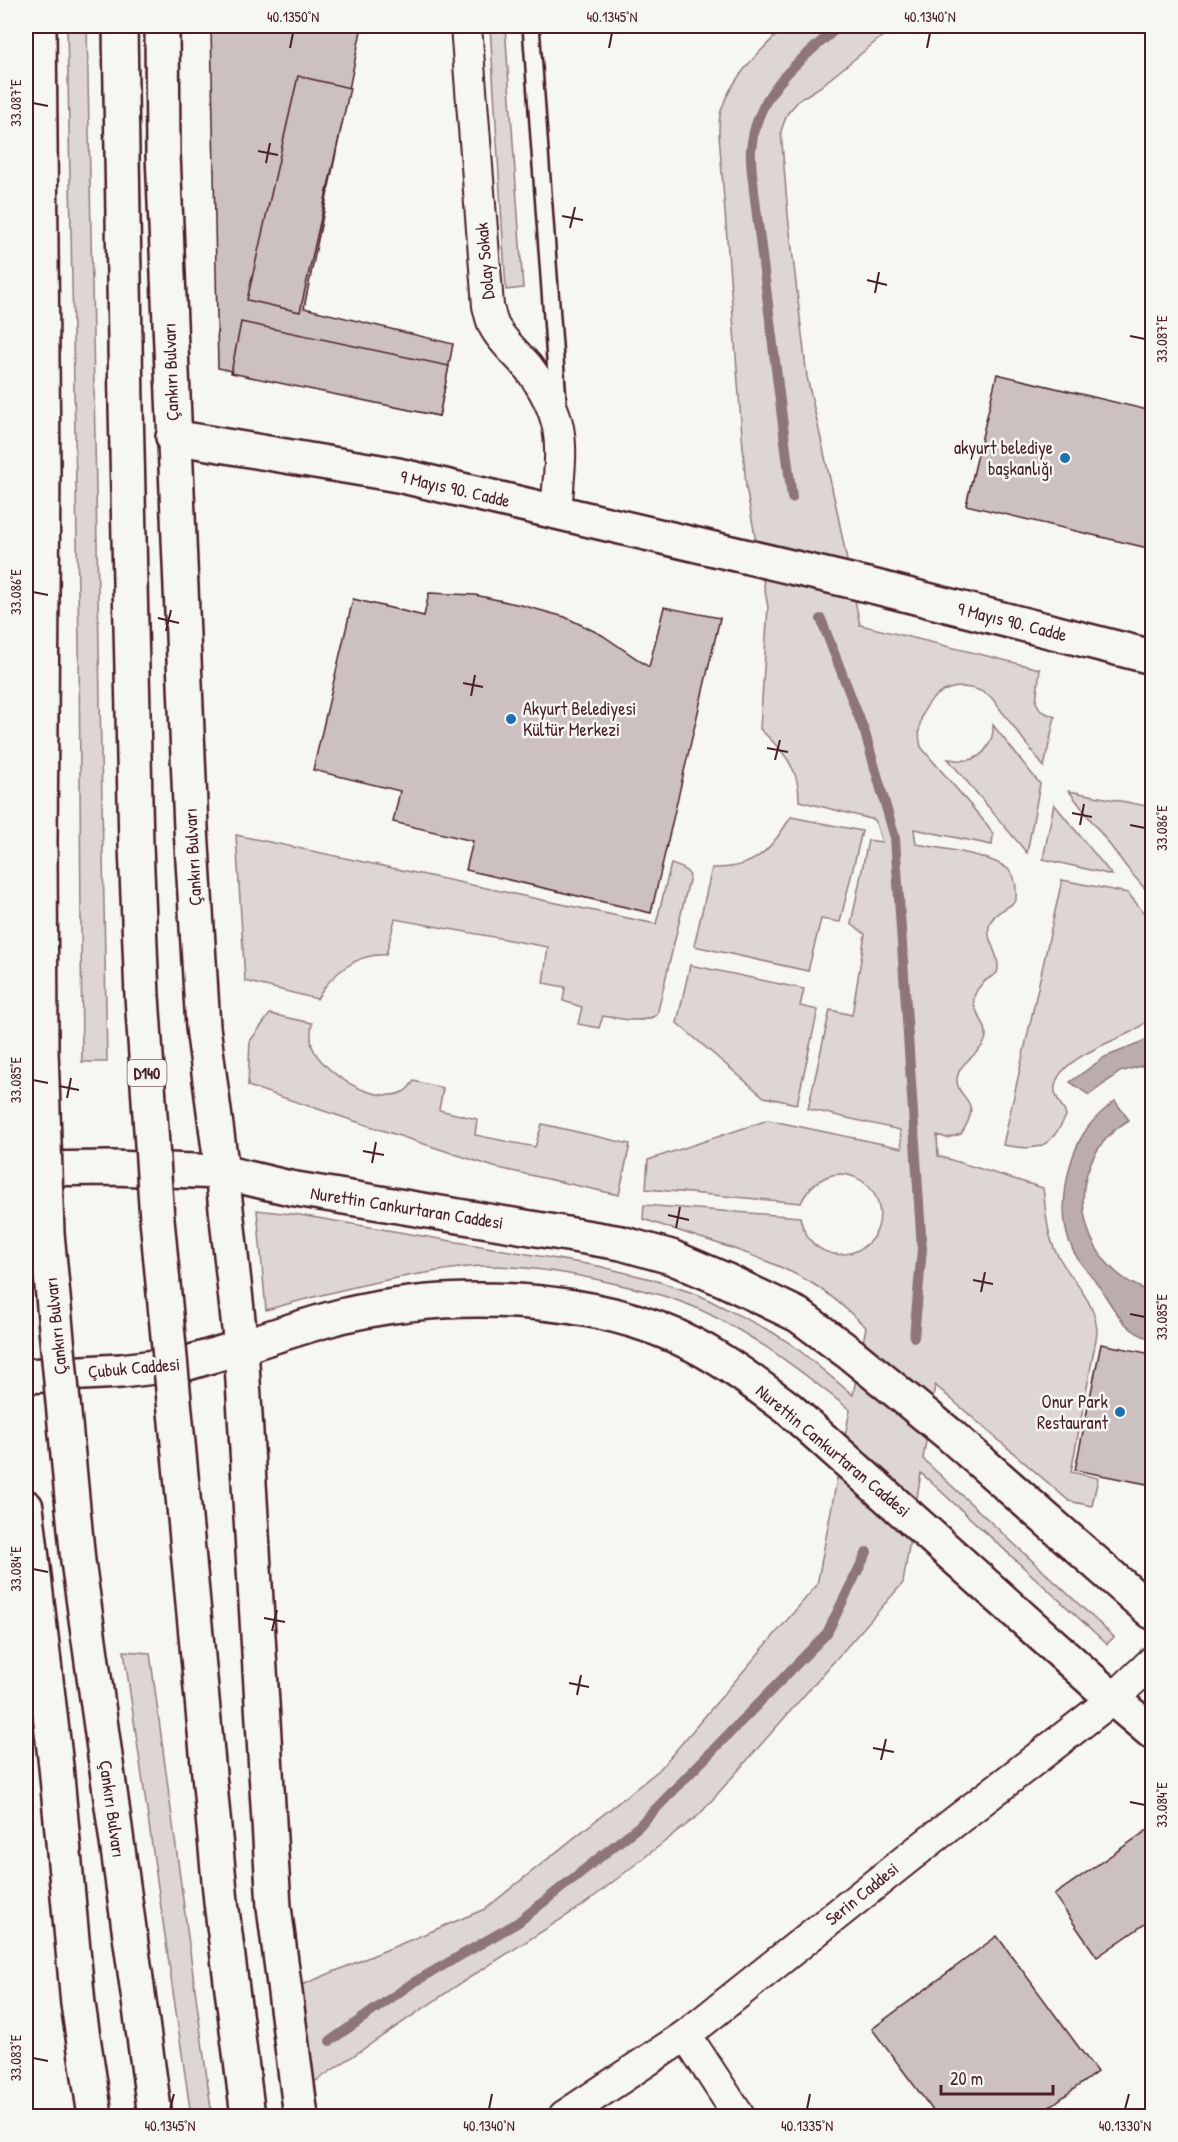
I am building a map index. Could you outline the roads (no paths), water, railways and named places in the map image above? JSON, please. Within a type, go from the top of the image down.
[{"type":"main road","name":"Çankırı Bulvarı","points":[[39,26],[43,470],[41,1026],[46,1233],[78,1560],[155,2116]]},
{"type":"main road","name":"D140","points":[[120,26],[127,465],[142,996],[157,1219],[221,1902],[248,2116]]},
{"type":"main road","name":"Çankırı Bulvarı","points":[[162,26],[163,154],[173,437],[190,816],[203,1027],[241,1347],[274,1907],[301,2116]]},
{"type":"main road","name":"9 Mayıs 90. Cadde","points":[[173,437],[398,475],[872,586],[1152,657]]},
{"type":"main road","points":[[26,1169],[112,1167],[222,1172]]},
{"type":"main road","name":"Nurettin Cankurtaran Caddesi","points":[[222,1172],[311,1192],[621,1244],[671,1257],[725,1280],[798,1315],[852,1355],[949,1434],[1152,1612]]},
{"type":"main road","name":"Nurettin Cankurtaran Caddesi","points":[[241,1347],[342,1316],[395,1306],[519,1301],[585,1308],[633,1320],[693,1344],[788,1408],[1152,1732]]},
{"type":"main road","name":"Çubuk Caddesi","points":[[26,1376],[121,1371],[188,1363],[241,1347]]},
{"type":"main road","points":[[26,1507],[56,1766],[78,2004],[95,2116]]},
{"type":"street","name":"Dolay Sokak","points":[[466,26],[488,306],[495,328],[544,390],[560,428],[561,451],[556,512]]},
{"type":"street","name":"Serin Caddesi","points":[[564,2116],[686,2035],[908,1857],[1113,1699],[1152,1662]]},
{"type":"street","points":[[686,2035],[739,2116]]},
{"type":"lane","points":[[531,26],[560,428]]},
{"type":"waterway","points":[[792,498],[754,191],[751,150],[761,111],[770,94],[795,65],[839,26]]},
{"type":"waterway","points":[[821,619],[865,733],[895,838],[922,1249],[914,1337]]},
{"type":"waterway","points":[[330,2041],[411,1984],[517,1923],[638,1827],[827,1633],[867,1552]]},
{"type":"place","name":"akyurt belediye başkanlığı","points":[[1065,458]]},
{"type":"place","name":"Akyurt Belediyesi Kültür Merkezi","points":[[511,719]]},
{"type":"place","name":"Onur Park Restaurant","points":[[1120,1412]]}]
